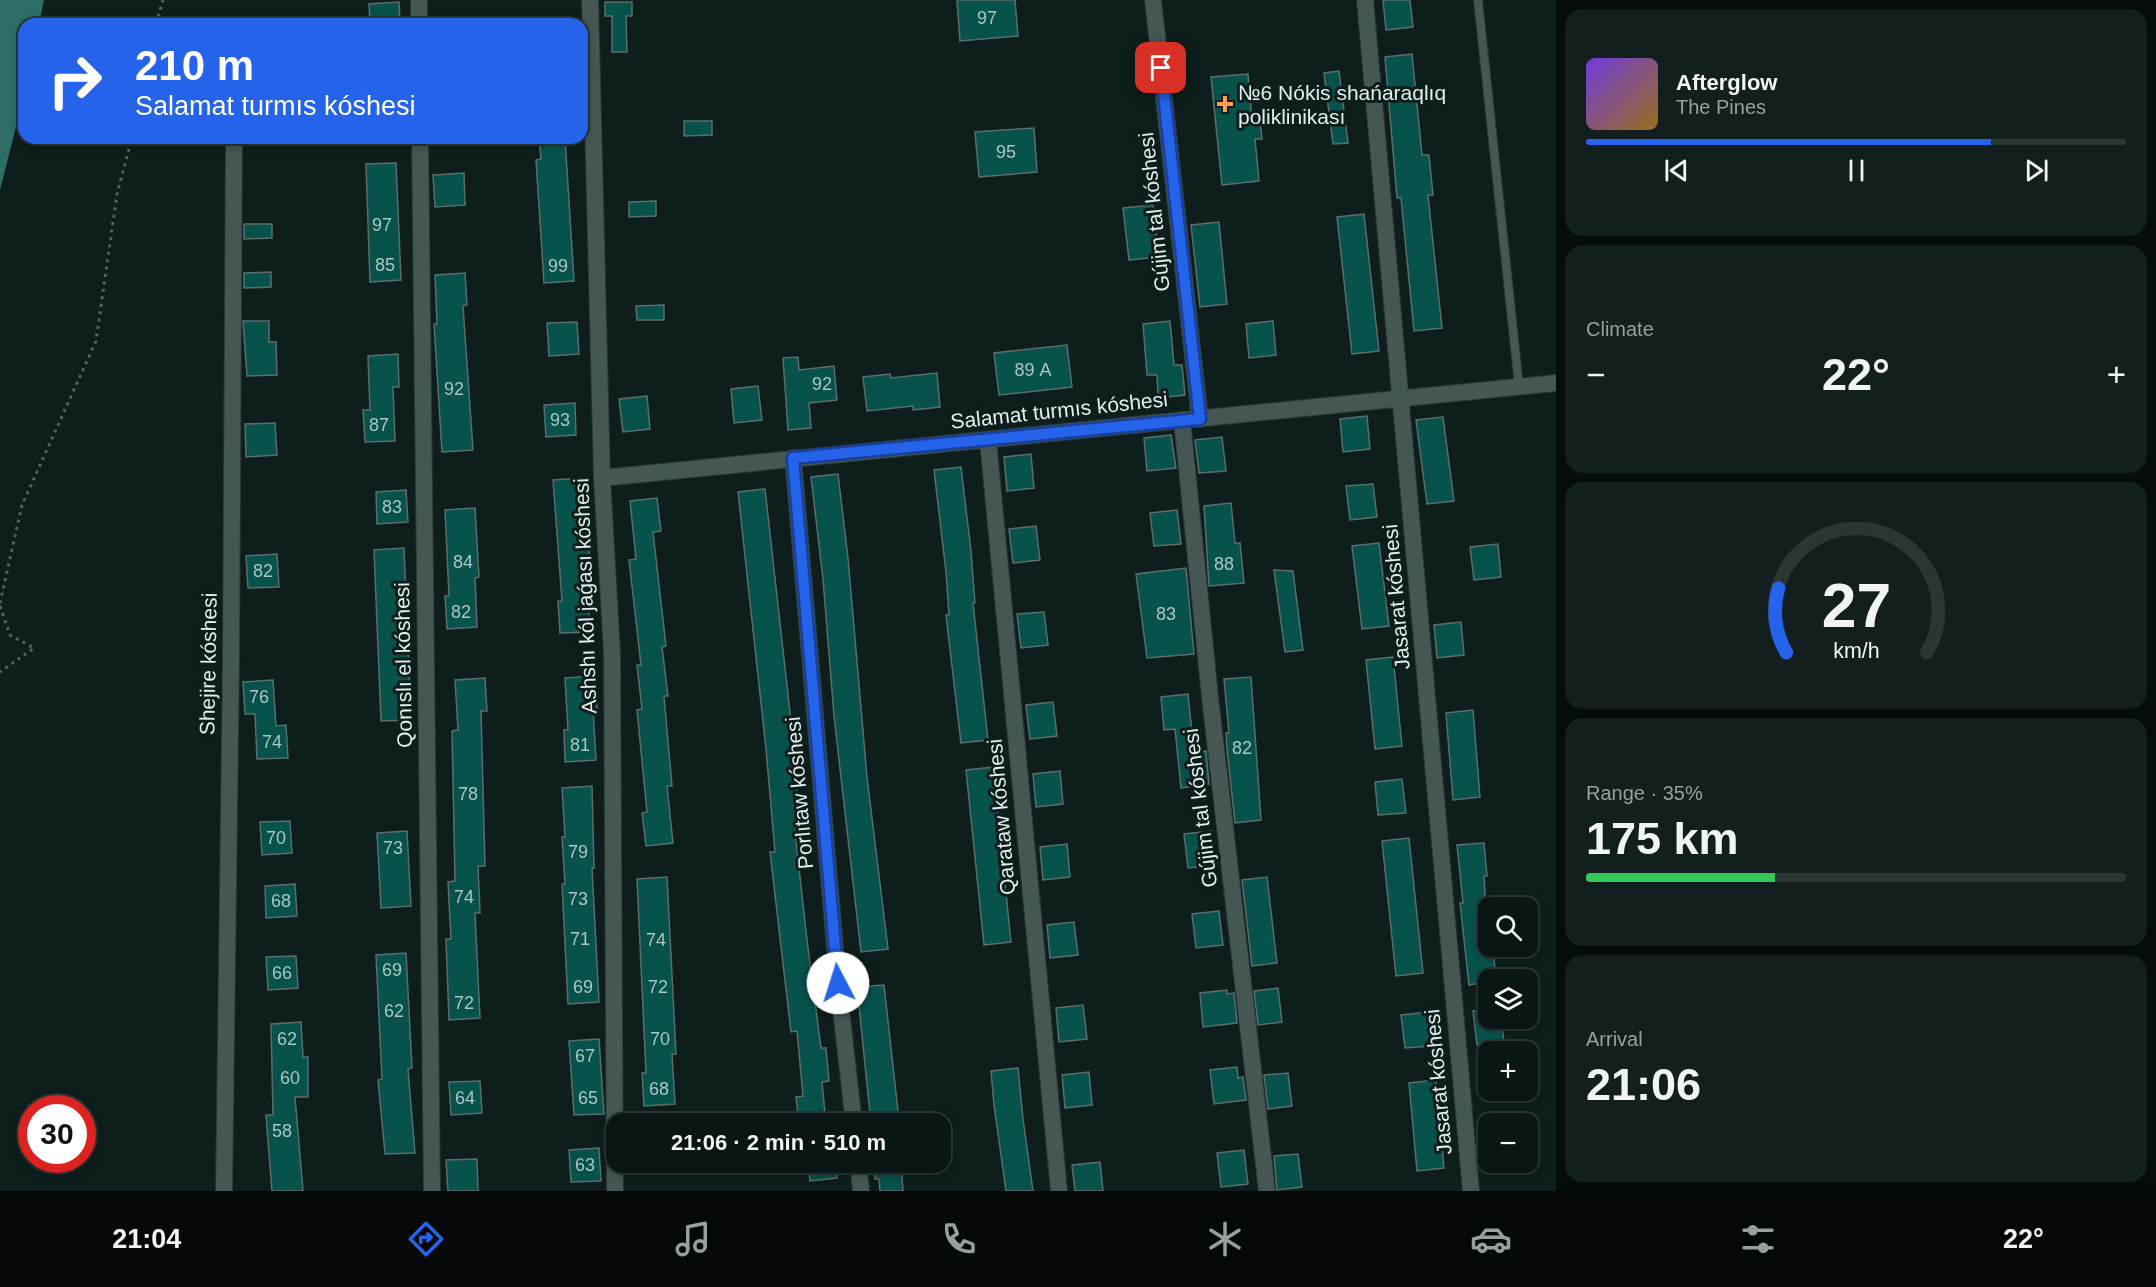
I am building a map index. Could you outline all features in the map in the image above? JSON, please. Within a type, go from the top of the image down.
[{"type":"street","points":[[419,0],[419,18]]},
{"type":"street","name":"Ashshı kól jaǵası kóshesi","points":[[590,0],[602,478],[612,653],[615,1191]]},
{"type":"street","name":"Gújim tal kóshesi","points":[[1153,0],[1200,419]]},
{"type":"street","name":"Jasarat kóshesi","points":[[1365,0],[1471,1191]]},
{"type":"street","name":"Shejire kóshesi","points":[[224,1191],[231,660],[234,144]]},
{"type":"street","name":"Qonıslı el kóshesi","points":[[420,144],[432,1191]]},
{"type":"street","name":"Salamat turmıs kóshesi","points":[[602,478],[1556,383]]},
{"type":"street","name":"Gújim tal kóshesi","points":[[1182,420],[1210,697],[1267,1191]]},
{"type":"street","name":"Qarataw kóshesi","points":[[987,440],[1059,1191]]},
{"type":"street","name":"Porlıtaw kóshesi","points":[[793,458],[838,983],[853,1113]]},
{"type":"street","points":[[859,1173],[861,1191]]},
{"type":"lane","points":[[1478,0],[1519,387]]},
{"type":"path","points":[[158,18],[163,0]]},
{"type":"path","points":[[0,672],[34,648],[10,635],[0,604],[22,505],[96,341],[117,194],[130,144]]},
{"type":"water","points":[[0,0],[44,0],[40,18],[18,18],[18,119],[0,190]]},
{"type":"building","points":[[957,0],[1015,0],[1018,36],[960,41]]},
{"type":"building","points":[[1383,0],[1410,0],[1413,27],[1386,30]]},
{"type":"building","points":[[399,2],[400,18],[370,18],[369,4]]},
{"type":"building","points":[[605,2],[632,2],[632,16],[626,16],[627,52],[612,52],[612,16],[605,16]]},
{"type":"building","points":[[1412,54],[1422,155],[1429,155],[1433,195],[1428,195],[1442,328],[1414,331],[1401,198],[1397,198],[1385,57]]},
{"type":"building","points":[[1339,71],[1348,143],[1333,144],[1324,73]]},
{"type":"building","points":[[1248,74],[1252,120],[1260,119],[1262,139],[1255,139],[1259,181],[1222,185],[1211,77]]},
{"type":"building","points":[[684,121],[712,121],[712,135],[684,136]]},
{"type":"building","points":[[1034,128],[1037,172],[979,177],[975,132]]},
{"type":"building","points":[[540,144],[565,144],[574,281],[544,283],[536,160],[541,159]]},
{"type":"building","points":[[396,163],[401,280],[370,282],[366,164]]},
{"type":"building","points":[[464,173],[465,205],[435,207],[433,175]]},
{"type":"building","points":[[656,201],[656,216],[629,217],[629,202]]},
{"type":"building","points":[[1153,205],[1159,257],[1129,260],[1123,208]]},
{"type":"building","points":[[1364,214],[1379,351],[1352,354],[1337,217]]},
{"type":"building","points":[[1219,222],[1227,304],[1200,307],[1191,225]]},
{"type":"building","points":[[244,224],[272,224],[272,238],[244,239]]},
{"type":"building","points":[[271,272],[271,287],[244,288],[244,273]]},
{"type":"building","points":[[465,273],[467,305],[463,306],[473,450],[442,452],[434,324],[437,324],[435,275]]},
{"type":"building","points":[[664,305],[664,320],[637,320],[636,306]]},
{"type":"building","points":[[243,321],[269,321],[269,342],[276,342],[277,375],[247,376]]},
{"type":"building","points":[[1170,321],[1174,365],[1182,365],[1185,395],[1158,398],[1157,375],[1147,375],[1143,324]]},
{"type":"building","points":[[1273,321],[1276,355],[1249,358],[1246,324]]},
{"type":"building","points":[[577,322],[579,354],[549,356],[547,323]]},
{"type":"building","points":[[1067,345],[1072,387],[999,395],[994,353]]},
{"type":"building","points":[[398,354],[399,387],[393,387],[395,441],[365,442],[363,410],[370,410],[368,356]]},
{"type":"building","points":[[798,357],[799,370],[834,366],[837,400],[809,403],[811,428],[788,430],[783,358]]},
{"type":"building","points":[[937,373],[940,407],[913,410],[913,406],[867,411],[863,377],[890,374],[891,378]]},
{"type":"building","points":[[758,386],[762,420],[734,423],[731,389]]},
{"type":"building","points":[[647,396],[650,429],[623,432],[619,399]]},
{"type":"building","points":[[575,403],[576,435],[546,437],[544,405]]},
{"type":"building","points":[[1367,416],[1370,449],[1343,452],[1340,419]]},
{"type":"building","points":[[1443,417],[1454,501],[1427,504],[1416,420]]},
{"type":"building","points":[[275,423],[277,455],[246,457],[245,424]]},
{"type":"building","points":[[1171,435],[1176,468],[1147,471],[1144,438]]},
{"type":"building","points":[[1222,437],[1226,471],[1199,473],[1195,440]]},
{"type":"building","points":[[1031,454],[1034,488],[1007,491],[1004,457]]},
{"type":"building","points":[[961,467],[988,740],[961,743],[946,615],[949,615],[946,572],[934,470]]},
{"type":"building","points":[[838,474],[848,558],[867,777],[888,949],[861,952],[834,716],[823,579],[811,477]]},
{"type":"building","points":[[583,478],[591,581],[587,581],[590,632],[560,633],[558,601],[562,601],[553,480]]},
{"type":"building","points":[[1373,484],[1377,517],[1350,520],[1346,486]]},
{"type":"building","points":[[765,489],[792,730],[800,832],[795,832],[821,1048],[826,1048],[829,1081],[822,1082],[825,1113],[798,1113],[796,1097],[803,1096],[797,1031],[791,1032],[770,852],[775,852],[766,749],[738,492]]},
{"type":"building","points":[[406,490],[408,522],[377,524],[376,492]]},
{"type":"building","points":[[657,498],[661,531],[653,532],[666,646],[662,647],[668,696],[664,696],[672,786],[667,786],[673,843],[646,846],[642,813],[647,812],[637,710],[642,709],[637,665],[641,665],[629,560],[636,559],[630,501]]},
{"type":"building","points":[[1231,503],[1235,543],[1240,543],[1244,583],[1209,586],[1204,506]]},
{"type":"building","points":[[475,508],[479,577],[475,578],[477,627],[447,629],[445,596],[449,596],[445,510]]},
{"type":"building","points":[[1177,510],[1181,544],[1154,546],[1150,513]]},
{"type":"building","points":[[1036,526],[1040,560],[1013,563],[1009,529]]},
{"type":"building","points":[[1379,543],[1389,626],[1362,629],[1352,546]]},
{"type":"building","points":[[1498,544],[1501,577],[1474,580],[1470,547]]},
{"type":"building","points":[[404,548],[411,720],[381,721],[374,550]]},
{"type":"building","points":[[277,554],[279,587],[248,588],[246,556]]},
{"type":"building","points":[[1186,568],[1194,654],[1147,658],[1136,574]]},
{"type":"building","points":[[1274,570],[1293,571],[1303,650],[1285,652]]},
{"type":"building","points":[[1044,612],[1048,645],[1021,648],[1017,614]]},
{"type":"building","points":[[1461,622],[1464,655],[1437,658],[1434,625]]},
{"type":"building","points":[[1393,657],[1402,746],[1375,749],[1366,660]]},
{"type":"building","points":[[595,676],[597,709],[593,709],[596,760],[565,762],[564,730],[568,730],[565,678]]},
{"type":"building","points":[[1251,677],[1261,820],[1235,823],[1227,749],[1226,733],[1229,733],[1224,679]]},
{"type":"building","points":[[485,678],[487,711],[481,711],[485,866],[478,866],[480,913],[475,913],[480,1018],[449,1020],[446,939],[451,939],[448,882],[455,881],[452,731],[458,730],[455,680]]},
{"type":"building","points":[[273,680],[276,726],[286,725],[288,758],[257,759],[255,714],[245,714],[243,682]]},
{"type":"building","points":[[1188,694],[1194,752],[1206,751],[1209,784],[1181,788],[1175,729],[1164,730],[1161,697]]},
{"type":"building","points":[[1053,702],[1057,736],[1030,739],[1026,705]]},
{"type":"building","points":[[1473,710],[1480,797],[1453,800],[1446,713]]},
{"type":"building","points":[[993,767],[1011,942],[984,945],[966,770]]},
{"type":"building","points":[[1060,771],[1063,804],[1036,807],[1033,774]]},
{"type":"building","points":[[1402,779],[1406,813],[1378,815],[1375,782]]},
{"type":"building","points":[[592,786],[594,868],[592,868],[599,1002],[568,1004],[562,884],[565,884],[562,837],[565,837],[562,788]]},
{"type":"building","points":[[290,821],[292,853],[262,855],[260,822]]},
{"type":"building","points":[[407,831],[411,906],[381,908],[377,833]]},
{"type":"building","points":[[1212,831],[1215,865],[1188,868],[1184,834]]},
{"type":"building","points":[[1409,838],[1423,973],[1396,976],[1382,841]]},
{"type":"building","points":[[1484,843],[1487,876],[1484,876],[1485,897],[1478,897],[1478,957],[1494,957],[1495,969],[1478,969],[1478,983],[1469,985],[1460,903],[1463,903],[1457,845]]},
{"type":"building","points":[[1067,844],[1070,877],[1043,880],[1040,847]]},
{"type":"building","points":[[667,877],[676,1054],[672,1054],[675,1104],[644,1106],[642,1073],[646,1073],[637,879]]},
{"type":"building","points":[[1267,877],[1277,963],[1252,966],[1242,880]]},
{"type":"building","points":[[295,884],[297,916],[266,918],[265,886]]},
{"type":"building","points":[[1219,911],[1223,945],[1196,948],[1192,914]]},
{"type":"building","points":[[1074,922],[1078,955],[1050,958],[1047,925]]},
{"type":"building","points":[[406,953],[412,1068],[408,1069],[415,1153],[385,1154],[378,1080],[382,1079],[376,955]]},
{"type":"building","points":[[296,956],[298,988],[268,990],[266,957]]},
{"type":"building","points":[[884,985],[898,1113],[870,1113],[857,987]]},
{"type":"building","points":[[1278,988],[1282,1022],[1258,1025],[1254,991]]},
{"type":"building","points":[[1227,990],[1227,994],[1234,993],[1237,1023],[1203,1027],[1200,993]]},
{"type":"building","points":[[1083,1005],[1087,1039],[1059,1042],[1056,1008]]},
{"type":"building","points":[[1473,1011],[1478,1011],[1478,1029],[1502,1029],[1504,1041],[1478,1041],[1477,1045]]},
{"type":"building","points":[[1429,1012],[1432,1046],[1405,1048],[1401,1015]]},
{"type":"building","points":[[301,1022],[303,1057],[308,1057],[308,1097],[295,1097],[303,1191],[272,1191],[266,1115],[273,1115],[271,1024]]},
{"type":"building","points":[[599,1039],[604,1114],[574,1115],[569,1041]]},
{"type":"building","points":[[1237,1067],[1238,1078],[1243,1077],[1246,1100],[1214,1104],[1210,1070]]},
{"type":"building","points":[[1018,1068],[1033,1191],[1006,1191],[994,1105],[991,1071]]},
{"type":"building","points":[[1089,1072],[1092,1105],[1065,1108],[1062,1075]]},
{"type":"building","points":[[1288,1073],[1292,1106],[1268,1109],[1264,1075]]},
{"type":"building","points":[[1436,1080],[1444,1168],[1417,1171],[1409,1083]]},
{"type":"building","points":[[480,1081],[482,1113],[451,1115],[449,1082]]},
{"type":"building","points":[[599,1148],[601,1181],[571,1182],[569,1150]]},
{"type":"building","points":[[1244,1150],[1248,1184],[1221,1187],[1217,1153]]},
{"type":"building","points":[[1298,1154],[1302,1187],[1277,1190],[1274,1156]]},
{"type":"building","points":[[477,1159],[478,1191],[448,1191],[446,1160]]},
{"type":"building","points":[[1100,1162],[1103,1191],[1075,1191],[1072,1165]]},
{"type":"building","points":[[809,1173],[836,1173],[837,1178],[810,1181]]},
{"type":"building","points":[[874,1173],[902,1173],[903,1191],[880,1191],[879,1179],[875,1179]]},
{"type":"place","name":"№6 Nókis shańaraqlıq poliklinikası","points":[[1225,104]]},
{"type":"route","points":[[838,983],[793,458],[1200,419],[1161,68]]}]
